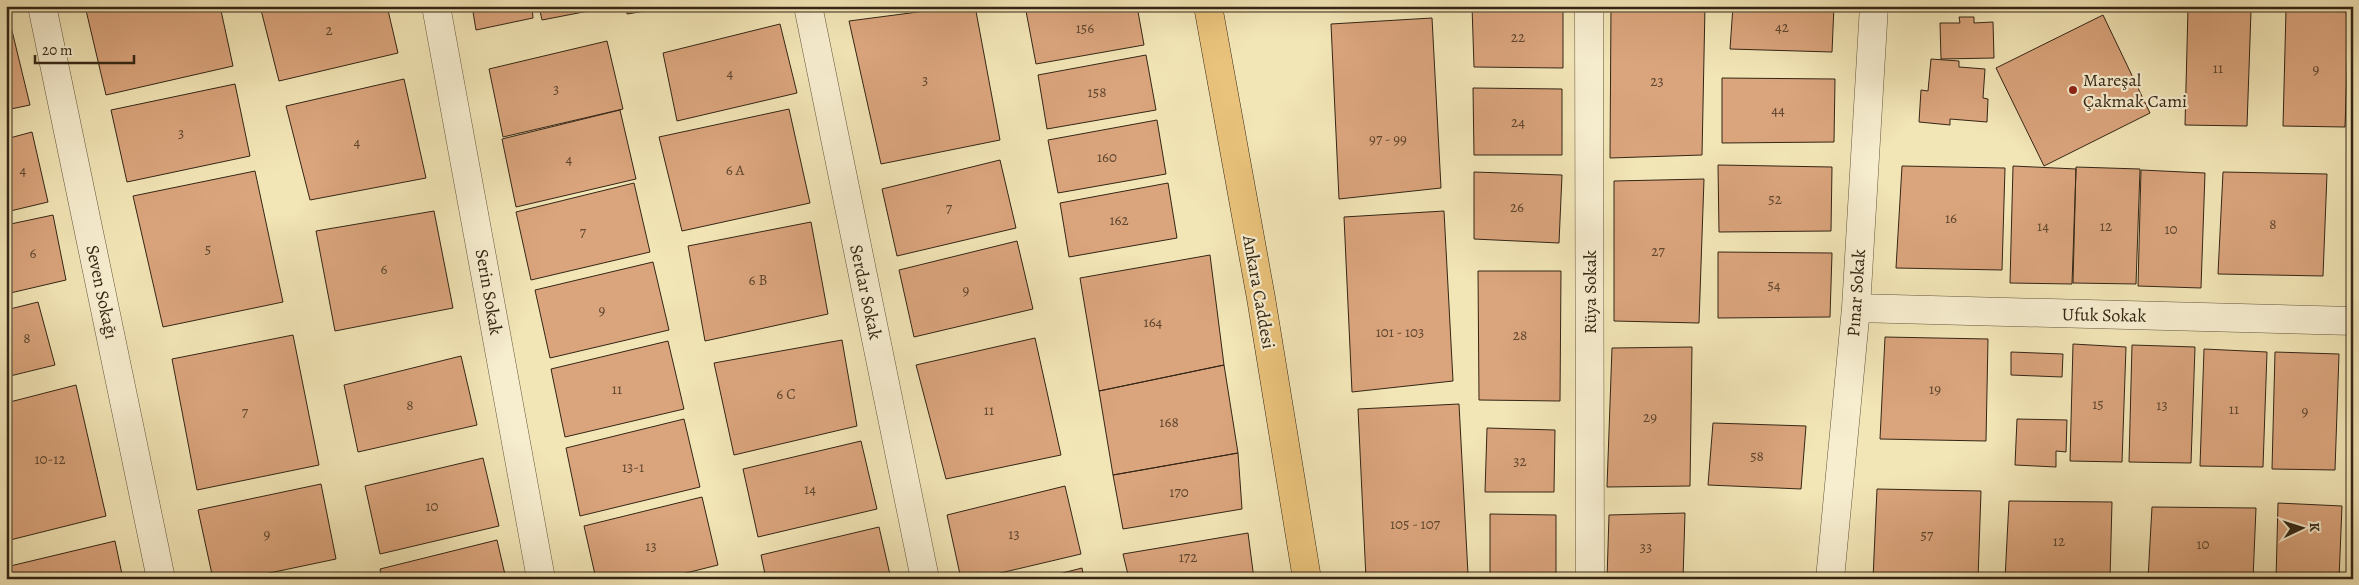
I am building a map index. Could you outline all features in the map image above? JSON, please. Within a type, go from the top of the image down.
[{"type":"main road","name":"Ankara Caddesi","points":[[1208,6],[1261,298],[1307,579]]},
{"type":"street","name":"Seven Sokağı","points":[[42,6],[162,579]]},
{"type":"street","name":"Serin Sokak","points":[[436,6],[541,579]]},
{"type":"street","name":"Serdar Sokak","points":[[808,6],[924,579]]},
{"type":"street","name":"Rüya Sokak","points":[[1589,6],[1590,579]]},
{"type":"street","name":"Pınar Sokak","points":[[1830,579],[1856,308],[1874,6]]},
{"type":"street","name":"Ufuk Sokak","points":[[1856,308],[2353,321]]},
{"type":"building","points":[[6,6],[30,105],[6,110]]},
{"type":"building","points":[[85,6],[220,6],[233,66],[106,95]]},
{"type":"building","points":[[260,6],[387,6],[398,53],[279,81]]},
{"type":"building","points":[[472,6],[532,6],[533,18],[476,30]]},
{"type":"building","points":[[539,6],[599,6],[599,9],[542,20]]},
{"type":"building","points":[[626,6],[676,6],[627,14]]},
{"type":"building","points":[[975,6],[1000,140],[881,164],[849,21]]},
{"type":"building","points":[[1053,6],[1137,6],[1144,45],[1036,64],[1026,11]]},
{"type":"building","points":[[1472,6],[1563,6],[1563,68],[1474,67]]},
{"type":"building","points":[[1611,6],[1705,6],[1702,155],[1610,158]]},
{"type":"building","points":[[1733,6],[1834,6],[1832,52],[1730,49]]},
{"type":"building","points":[[2188,8],[2251,11],[2247,126],[2185,125]]},
{"type":"building","points":[[2286,10],[2349,12],[2345,127],[2283,126]]},
{"type":"building","name":"Mareşal Çakmak Cami","points":[[2103,15],[2150,113],[2044,166],[1996,68]]},
{"type":"building","points":[[1959,17],[1974,17],[1974,23],[1993,22],[1994,58],[1941,59],[1940,23],[1960,23]]},
{"type":"building","points":[[1432,18],[1441,188],[1339,199],[1331,24]]},
{"type":"building","points":[[780,24],[797,93],[677,121],[663,53]]},
{"type":"building","points":[[607,41],[623,109],[503,137],[489,69]]},
{"type":"building","points":[[1146,55],[1156,110],[1047,129],[1038,75]]},
{"type":"building","points":[[1931,59],[1959,61],[1959,67],[1985,69],[1983,98],[1988,99],[1987,122],[1950,119],[1950,125],[1919,122],[1921,90],[1928,91]]},
{"type":"building","points":[[1722,78],[1835,79],[1834,142],[1722,143]]},
{"type":"building","points":[[404,79],[426,178],[310,200],[286,106]]},
{"type":"building","points":[[235,84],[250,156],[127,182],[111,110]]},
{"type":"building","points":[[1473,88],[1562,89],[1562,155],[1474,155]]},
{"type":"building","points":[[789,109],[810,203],[682,231],[659,137]]},
{"type":"building","points":[[620,110],[636,179],[516,207],[502,139]]},
{"type":"building","points":[[1157,120],[1166,174],[1058,193],[1048,140]]},
{"type":"building","points":[[32,132],[48,202],[6,212],[6,139]]},
{"type":"building","points":[[1000,160],[1016,228],[897,256],[882,189]]},
{"type":"building","points":[[1718,165],[1832,167],[1831,231],[1719,232]]},
{"type":"building","points":[[1902,166],[2005,168],[2002,270],[1896,268]]},
{"type":"building","points":[[2013,166],[2076,169],[2072,284],[2010,283]]},
{"type":"building","points":[[2076,167],[2140,169],[2136,284],[2073,283]]},
{"type":"building","points":[[2141,170],[2205,173],[2201,288],[2138,286]]},
{"type":"building","points":[[255,171],[283,302],[163,327],[133,196]]},
{"type":"building","points":[[1474,172],[1562,175],[1559,243],[1474,239]]},
{"type":"building","points":[[2223,172],[2327,174],[2323,276],[2218,274]]},
{"type":"building","points":[[1704,179],[1699,323],[1614,321],[1614,181]]},
{"type":"building","points":[[634,183],[650,252],[531,280],[516,212]]},
{"type":"building","points":[[1168,183],[1177,238],[1069,257],[1060,203]]},
{"type":"building","points":[[434,211],[453,308],[335,331],[316,231]]},
{"type":"building","points":[[1444,211],[1453,381],[1352,392],[1344,217]]},
{"type":"building","points":[[53,215],[66,280],[6,294],[6,225]]},
{"type":"building","points":[[811,222],[828,314],[705,341],[688,246]]},
{"type":"building","points":[[1017,241],[1033,309],[914,337],[899,270]]},
{"type":"building","points":[[1718,252],[1832,253],[1830,317],[1718,318]]},
{"type":"building","points":[[1210,255],[1224,365],[1099,391],[1080,278]]},
{"type":"building","points":[[653,262],[669,330],[550,358],[535,290]]},
{"type":"building","points":[[1478,271],[1561,271],[1560,401],[1479,400]]},
{"type":"building","points":[[38,302],[55,365],[6,377],[6,310]]},
{"type":"building","points":[[293,335],[319,465],[197,490],[172,359]]},
{"type":"building","points":[[1885,337],[1988,339],[1986,441],[1880,439]]},
{"type":"building","points":[[1035,338],[1061,455],[946,479],[916,365]]},
{"type":"building","points":[[842,340],[857,426],[734,455],[714,363]]},
{"type":"building","points":[[668,341],[684,409],[565,437],[551,369]]},
{"type":"building","points":[[2073,344],[2126,347],[2122,462],[2070,461]]},
{"type":"building","points":[[2132,345],[2195,347],[2191,463],[2129,462]]},
{"type":"building","points":[[1692,347],[1690,486],[1607,487],[1612,348]]},
{"type":"building","points":[[2204,349],[2267,352],[2263,467],[2200,466]]},
{"type":"building","points":[[2011,352],[2063,354],[2062,377],[2011,375]]},
{"type":"building","points":[[2275,352],[2339,354],[2335,470],[2272,469]]},
{"type":"building","points":[[461,356],[477,425],[358,452],[344,385]]},
{"type":"building","points":[[1224,365],[1238,453],[1113,475],[1099,391]]},
{"type":"building","points":[[76,385],[106,516],[6,541],[6,403]]},
{"type":"building","points":[[1459,404],[1468,574],[1419,579],[1366,579],[1358,409]]},
{"type":"building","points":[[684,419],[700,487],[580,516],[566,448]]},
{"type":"building","points":[[2017,419],[2067,420],[2066,452],[2056,451],[2056,467],[2015,465]]},
{"type":"building","points":[[1713,423],[1806,426],[1801,489],[1708,485]]},
{"type":"building","points":[[1487,428],[1555,430],[1554,492],[1485,492]]},
{"type":"building","points":[[861,441],[877,509],[758,537],[743,469]]},
{"type":"building","points":[[1238,453],[1242,509],[1123,529],[1113,475]]},
{"type":"building","points":[[483,458],[499,526],[380,554],[365,486]]},
{"type":"building","points":[[321,484],[336,559],[241,579],[213,579],[198,510]]},
{"type":"building","points":[[1065,486],[1081,554],[975,579],[961,579],[947,515]]},
{"type":"building","points":[[1877,489],[1981,491],[1978,579],[1873,579]]},
{"type":"building","points":[[702,497],[718,565],[662,579],[596,579],[584,526]]},
{"type":"building","points":[[2009,501],[2112,502],[2110,579],[2005,579]]},
{"type":"building","points":[[2278,503],[2342,506],[2339,579],[2276,579]]},
{"type":"building","points":[[2152,507],[2256,508],[2253,579],[2148,579]]},
{"type":"building","points":[[1685,513],[1683,579],[1607,579],[1609,515]]},
{"type":"building","points":[[1490,514],[1556,515],[1556,579],[1490,578]]},
{"type":"building","points":[[879,527],[891,579],[766,579],[761,555]]},
{"type":"building","points":[[1248,533],[1254,579],[1129,579],[1123,554]]},
{"type":"building","points":[[497,540],[506,579],[382,579],[380,569]]},
{"type":"building","points":[[115,541],[123,579],[6,579],[6,567]]},
{"type":"building","points":[[1082,568],[1084,579],[1039,579]]},
{"type":"building","points":[[337,573],[338,579],[312,579]]},
{"type":"building","points":[[720,574],[721,579],[701,579]]},
{"type":"place","name":"Mareşal Çakmak Cami","points":[[2073,90]]}]
